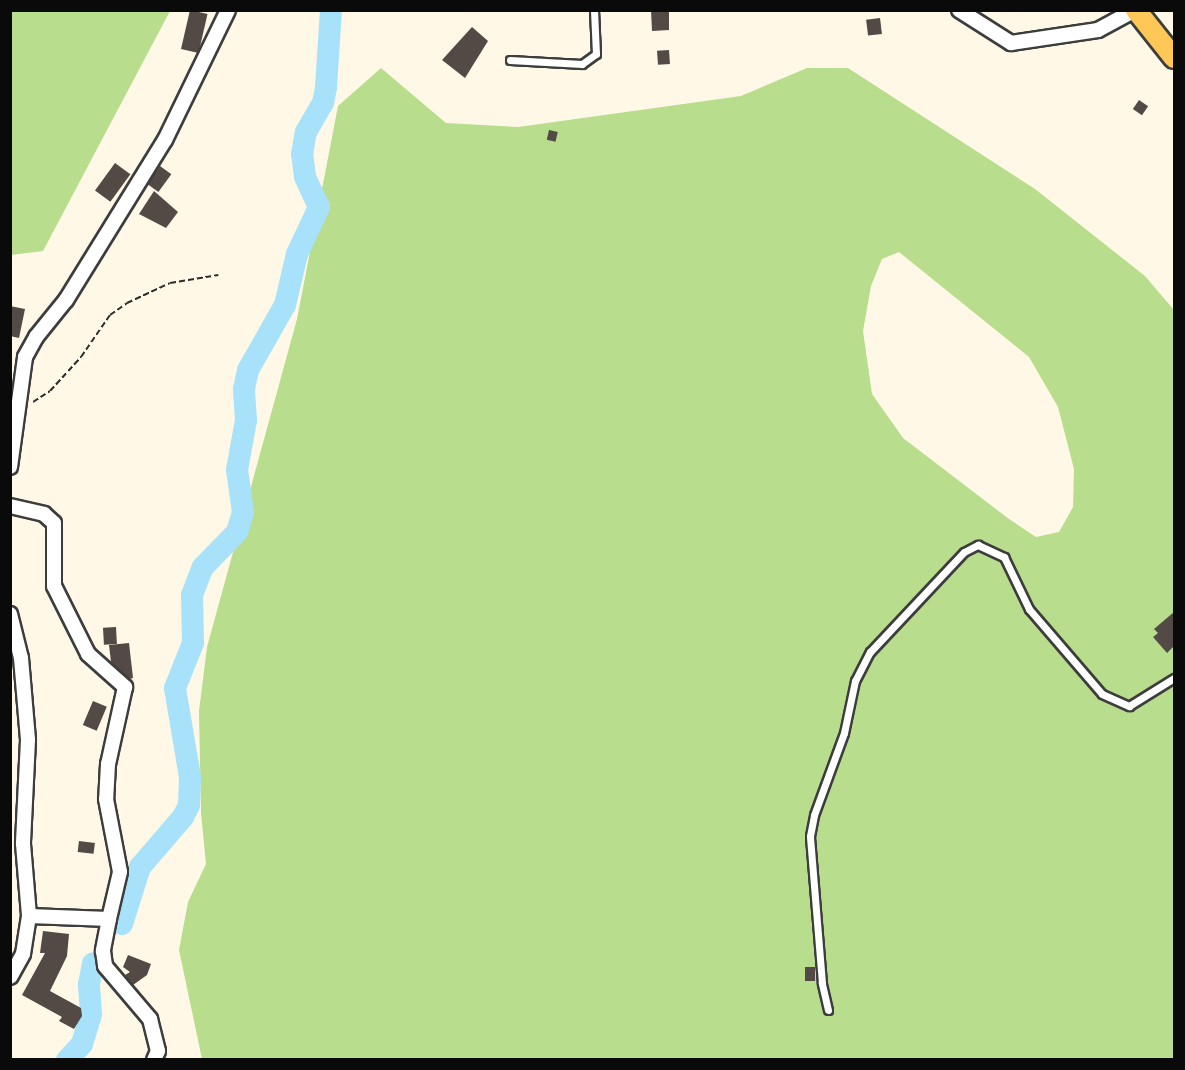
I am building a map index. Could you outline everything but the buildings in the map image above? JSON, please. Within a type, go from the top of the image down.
[{"type":"main road","points":[[1136,10],[1174,58]]},
{"type":"street","points":[[10,467],[25,357],[36,337],[66,300],[165,140],[228,10]]},
{"type":"street","points":[[959,10],[1011,43],[1098,30],[1136,10]]},
{"type":"street","points":[[10,506],[44,514],[54,523],[54,586],[88,654],[125,687],[108,765],[106,799],[120,872],[103,951],[105,966],[150,1019],[158,1051],[154,1059]]},
{"type":"street","points":[[10,614],[21,658],[28,740],[23,844],[29,916],[23,954],[10,977]]},
{"type":"street","points":[[29,916],[109,919]]},
{"type":"lane","points":[[510,60],[582,64],[596,54],[594,10]]},
{"type":"lane","points":[[828,1010],[822,982],[810,836],[814,815],[844,733],[855,681],[870,652],[964,552],[978,545],[1004,557],[1029,609],[1102,694],[1130,706],[1174,678]]},
{"type":"path","points":[[17,416],[50,391],[81,357],[111,315],[127,303],[170,283],[218,275]]},
{"type":"green space","points":[[10,11],[170,11],[43,251],[11,255]]},
{"type":"green space","points":[[381,68],[446,123],[518,127],[741,96],[807,68],[848,68],[1035,189],[1145,276],[1174,310],[1174,1059],[202,1059],[179,950],[188,902],[206,864],[201,813],[199,711],[207,647],[297,319],[338,106]],"holes":[[[899,252],[1029,357],[1058,407],[1074,469],[1073,507],[1059,532],[1036,537],[903,438],[872,394],[863,331],[871,286],[882,259]]]},
{"type":"waterway","points":[[122,924],[140,867],[183,817],[189,805],[190,777],[175,688],[193,643],[192,595],[203,567],[237,532],[243,512],[237,470],[246,420],[244,389],[248,370],[285,305],[297,254],[319,207],[305,177],[302,154],[306,132],[323,103],[331,10]]},
{"type":"waterway","points":[[67,1060],[82,1044],[91,1014],[89,984],[93,963]]}]
